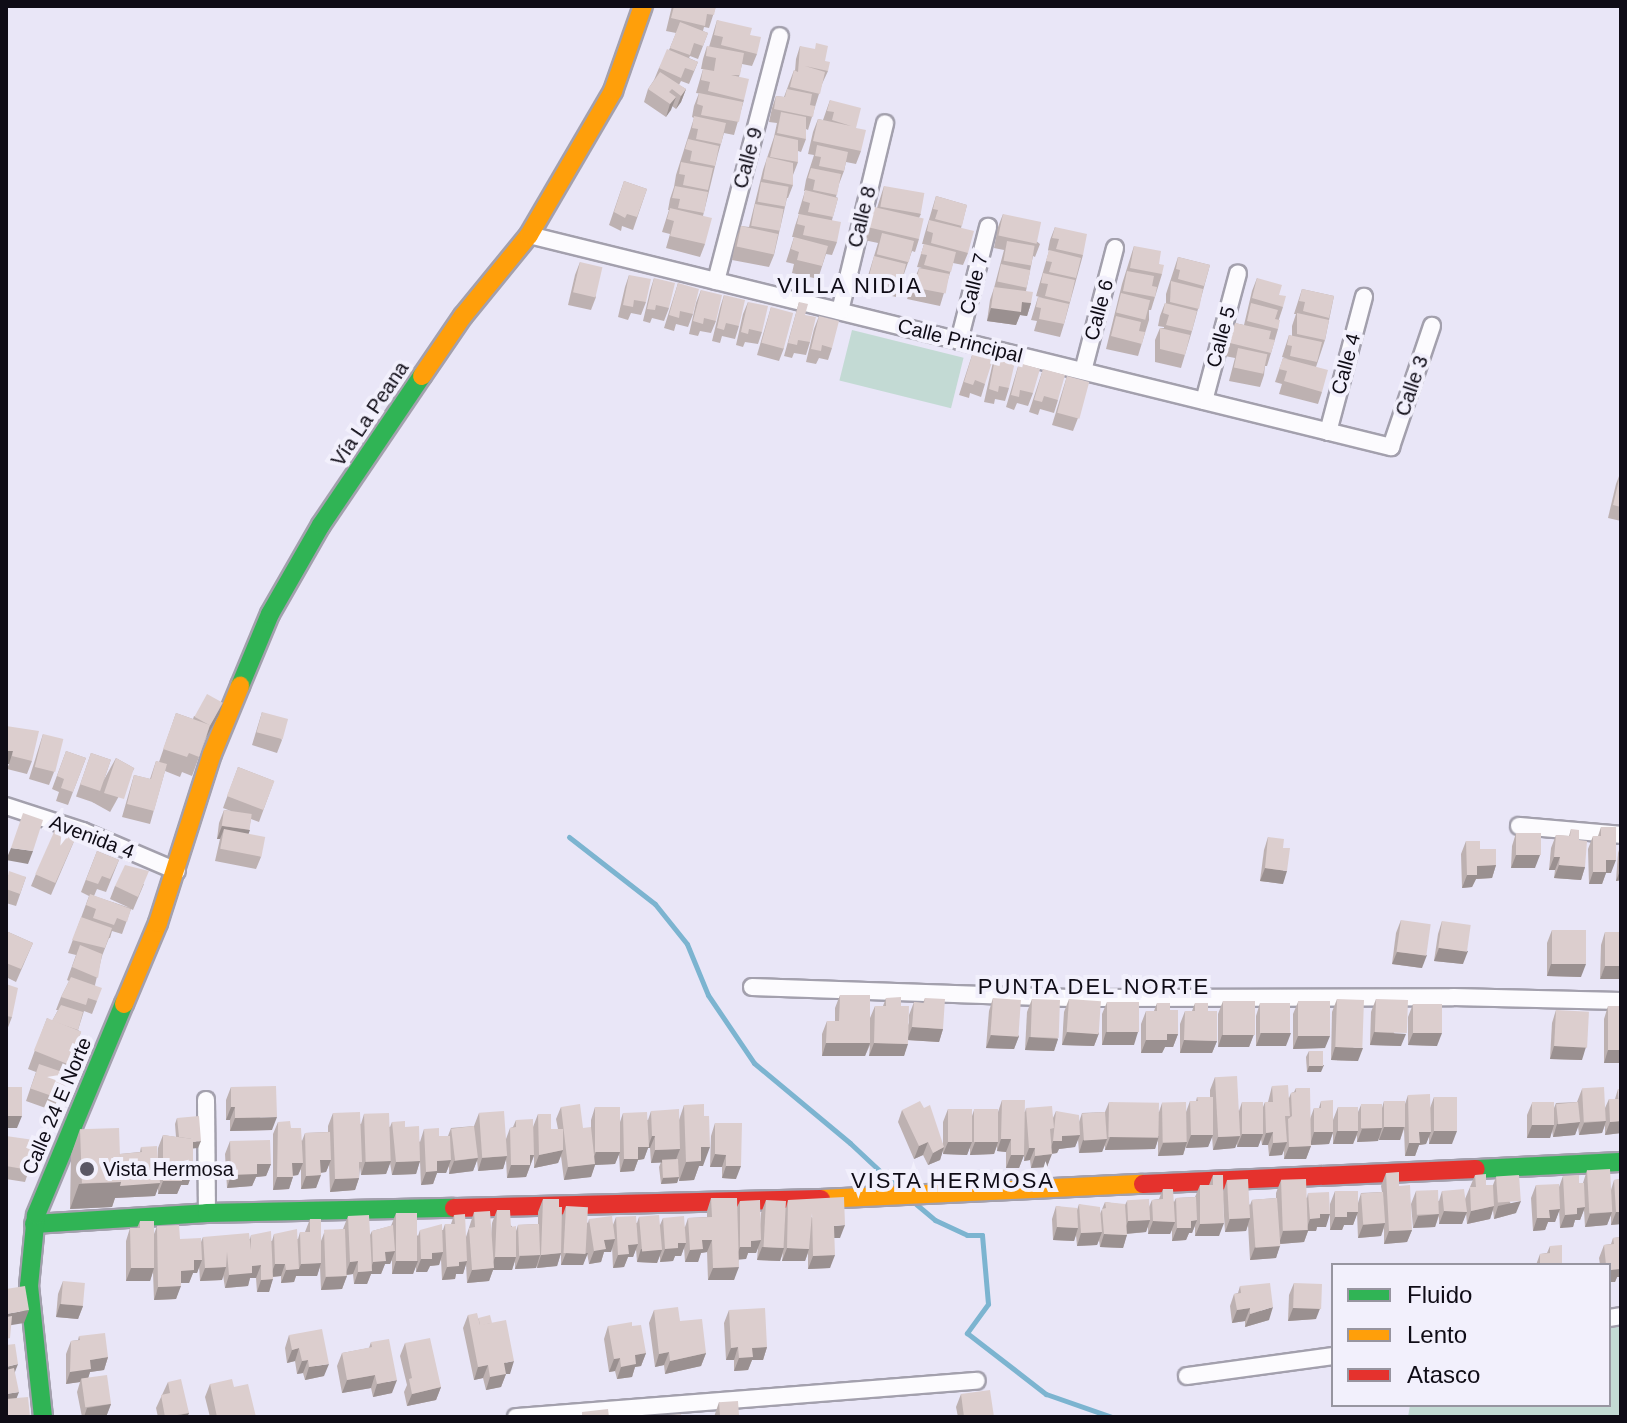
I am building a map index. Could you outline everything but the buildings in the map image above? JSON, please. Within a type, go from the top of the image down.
[{"type":"street","name":"Vía La Peana","points":[[177,871],[212,754],[270,614],[321,525],[463,316],[529,235],[613,91],[643,6]]},
{"type":"street","name":"Calle 9","points":[[716,281],[780,36]]},
{"type":"street","name":"Calle 8","points":[[840,311],[885,123]]},
{"type":"street","name":"Calle 7","points":[[959,341],[988,227]]},
{"type":"street","name":"Calle Principal","points":[[529,235],[1391,447]]},
{"type":"street","name":"Calle 6","points":[[1083,371],[1115,248]]},
{"type":"street","name":"Calle 5","points":[[1204,401],[1238,273]]},
{"type":"street","name":"Calle 4","points":[[1328,432],[1364,297]]},
{"type":"street","name":"Calle 3","points":[[1391,447],[1432,326]]},
{"type":"street","name":"Avenida 4","points":[[6,806],[83,831],[177,871]]},
{"type":"street","points":[[1519,826],[1621,835]]},
{"type":"street","name":"Calle 24 E Norte","points":[[43,1417],[29,1286],[34,1224],[177,871]]},
{"type":"street","points":[[752,987],[1070,998],[1453,997],[1621,1001]]},
{"type":"street","points":[[206,1100],[207,1213]]},
{"type":"street","points":[[34,1224],[207,1213],[801,1200],[1621,1162]]},
{"type":"street","points":[[6,1289],[29,1286]]},
{"type":"street","points":[[1187,1376],[1331,1356]]},
{"type":"street","points":[[516,1417],[977,1381]]},
{"type":"green space","points":[[852,330],[964,358],[951,408],[839,380]]},
{"type":"green space","points":[[1621,1323],[1621,1417],[1408,1417],[1410,1407],[1611,1407],[1611,1324]]},
{"type":"waterway","points":[[569,837],[655,904],[687,944],[708,995],[754,1063],[850,1143],[897,1187]]},
{"type":"waterway","points":[[916,1204],[935,1220],[967,1235],[982,1235],[988,1304],[967,1333],[1046,1394],[1112,1417]]},
{"type":"traffic: fast","points":[[240,686],[270,614],[321,525],[422,376]]},
{"type":"traffic: fast","points":[[43,1417],[29,1286],[36,1215],[124,1004]]},
{"type":"traffic: fast","points":[[1476,1169],[1621,1162]]},
{"type":"traffic: fast","points":[[34,1224],[207,1213],[454,1208]]},
{"type":"traffic: slow","points":[[422,376],[463,316],[529,235],[613,91],[643,6]]},
{"type":"traffic: slow","points":[[124,1004],[158,923],[212,754],[240,686]]},
{"type":"traffic: slow","points":[[821,1199],[1143,1184]]},
{"type":"traffic: jam","points":[[1143,1184],[1476,1169]]},
{"type":"traffic: jam","points":[[454,1208],[821,1199]]},
{"type":"place","name":"Vista Hermosa","points":[[87,1169]]},
{"type":"district","name":"VILLA NIDIA","points":[[850,286]]},
{"type":"district","name":"PUNTA DEL NORTE","points":[[1094,987]]},
{"type":"district","name":"VISTA HERMOSA","points":[[953,1181]]}]
